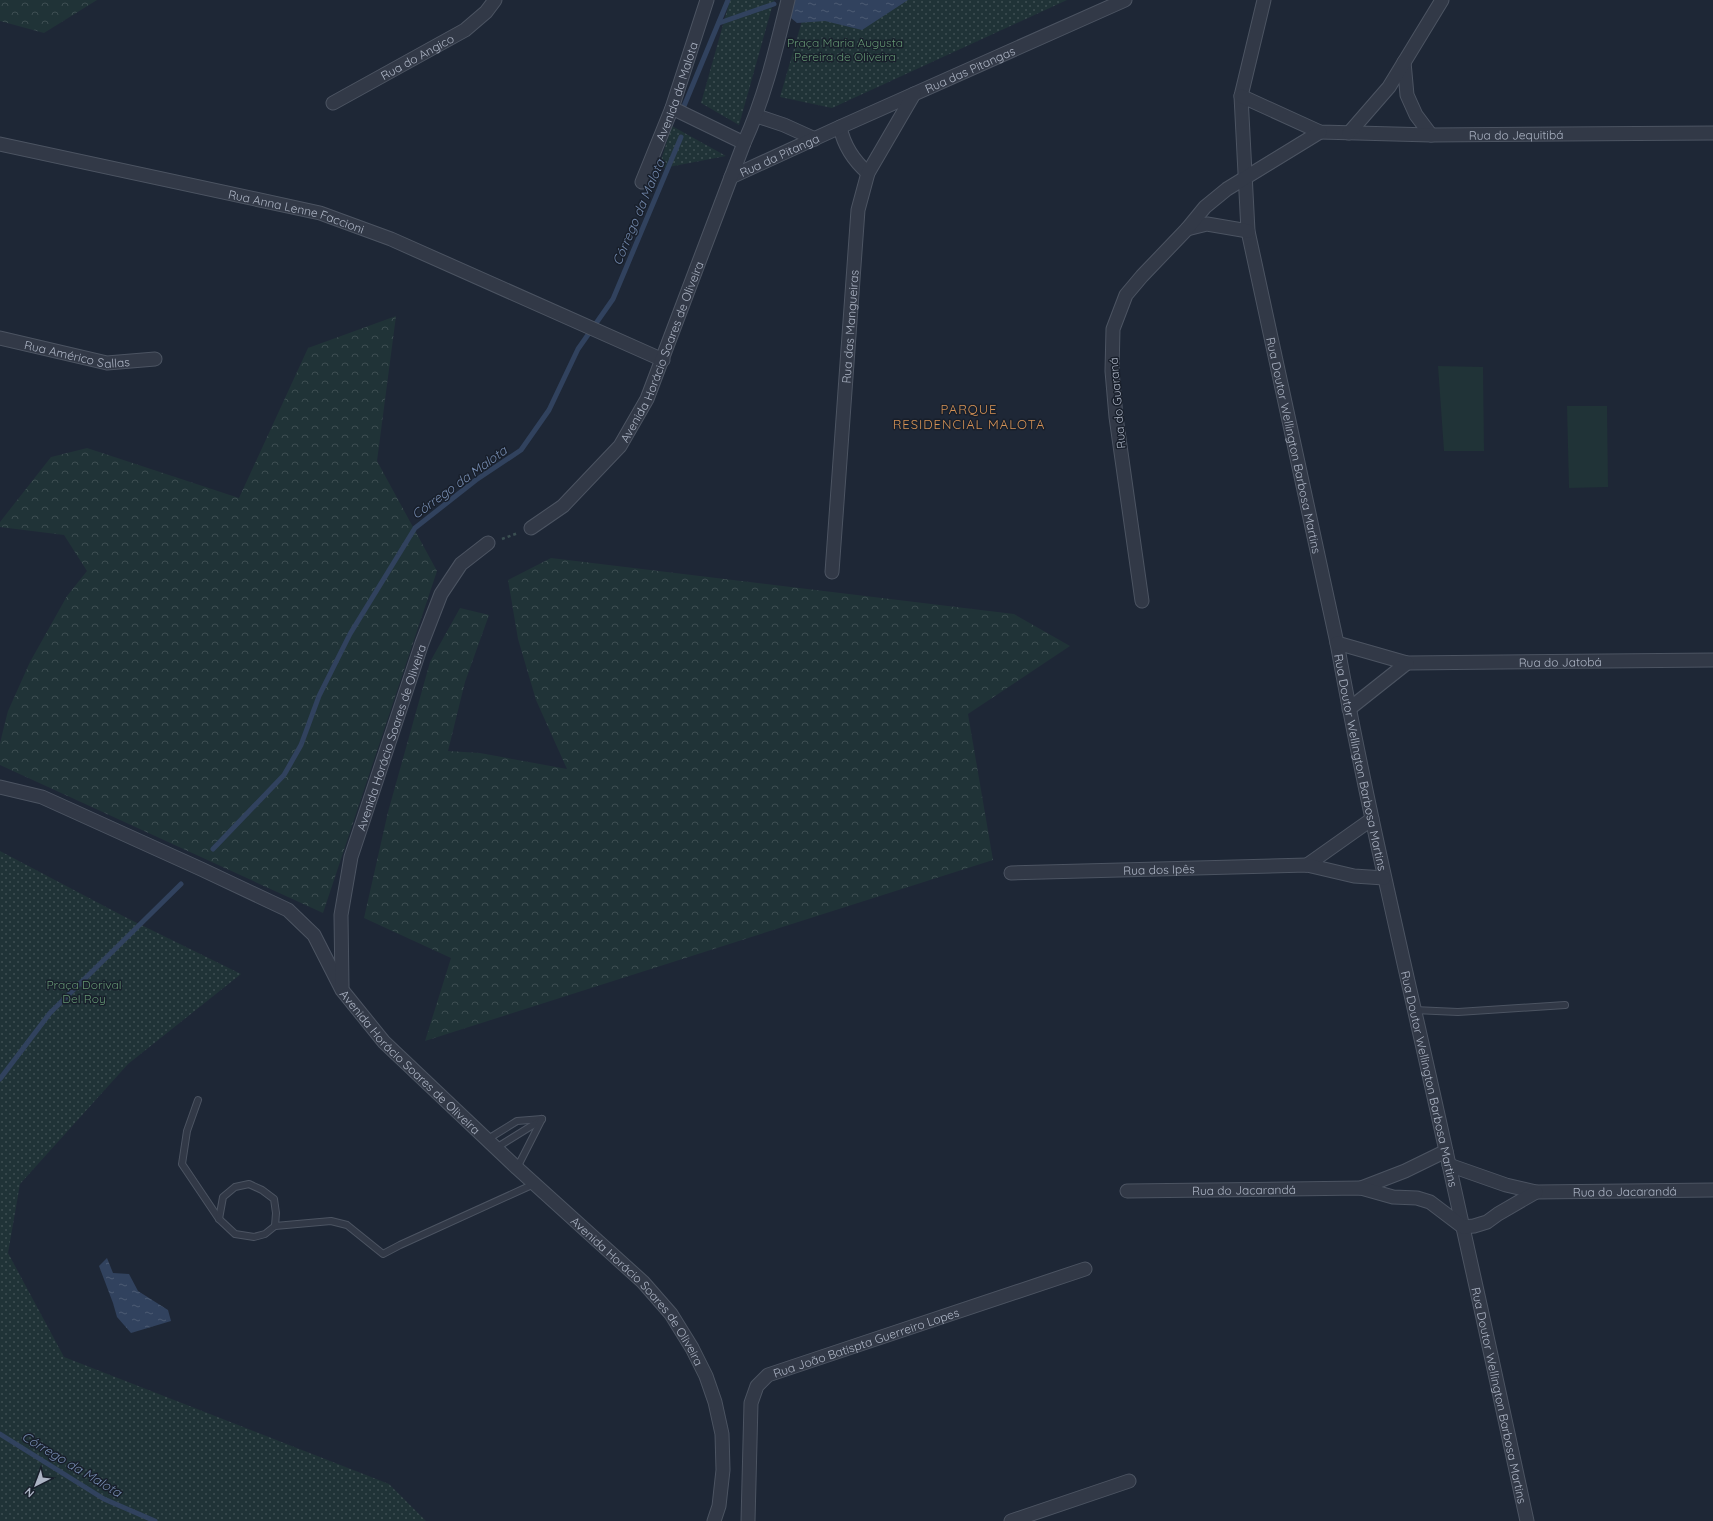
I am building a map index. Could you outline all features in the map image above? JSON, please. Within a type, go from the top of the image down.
[{"type":"street","name":"Rua do Angico","points":[[333,104],[465,30],[486,12],[495,0]]},
{"type":"street","name":"Avenida da Malota","points":[[642,182],[672,108],[707,0]]},
{"type":"street","name":"Avenida Horácio Soares de Oliveira","points":[[531,528],[563,506],[620,446],[647,399],[744,143],[757,116],[772,69],[788,0]]},
{"type":"street","name":"Rua das Pitangas","points":[[815,139],[1125,0]]},
{"type":"street","name":"Rua Doutor Wellington Barbosa Martins","points":[[1264,0],[1241,96],[1248,231],[1337,644],[1384,878],[1463,1227],[1527,1521]]},
{"type":"street","points":[[1349,133],[1389,87],[1442,0]]},
{"type":"street","points":[[1404,62],[1407,95],[1416,115],[1431,135]]},
{"type":"street","name":"Rua das Mangueiras","points":[[832,572],[858,210],[868,173],[914,94]]},
{"type":"street","name":"Rua do Jequitibá","points":[[1241,96],[1320,132],[1431,135],[1713,133]]},
{"type":"street","points":[[672,108],[744,143]]},
{"type":"street","name":"Rua da Pitanga","points":[[757,116],[784,125],[815,139]]},
{"type":"street","points":[[840,127],[847,148],[856,162],[868,173]]},
{"type":"street","points":[[1245,179],[1320,132]]},
{"type":"street","name":"Rua da Pitanga","points":[[731,177],[815,139]]},
{"type":"street","name":"Rua Anna Lenne Faccioni","points":[[0,144],[320,213],[391,239],[578,324],[662,360]]},
{"type":"street","name":"Rua do Guaraná","points":[[1142,601],[1116,417],[1112,371],[1113,329],[1126,295],[1187,229],[1205,207],[1227,189],[1245,179]]},
{"type":"street","points":[[1187,229],[1207,224],[1248,231]]},
{"type":"street","name":"Rua Américo Sallas","points":[[0,338],[107,363],[155,359]]},
{"type":"street","name":"Avenida Horácio Soares de Oliveira","points":[[488,543],[461,564],[441,594],[420,650],[351,857],[341,915],[342,990],[384,1042],[534,1184],[643,1282],[670,1314],[692,1348],[706,1376],[715,1402],[722,1434],[723,1470],[719,1506],[714,1521]]},
{"type":"street","name":"Rua do Jatobá","points":[[1337,644],[1407,663],[1713,660]]},
{"type":"street","points":[[1349,709],[1407,663]]},
{"type":"street","points":[[0,787],[42,797],[288,910],[314,935],[342,990]]},
{"type":"street","points":[[1307,865],[1372,820]]},
{"type":"street","name":"Rua dos Ipês","points":[[1011,873],[1307,865],[1354,876],[1384,878]]},
{"type":"street","name":"Rua do Jacarandá","points":[[1361,1188],[1406,1171],[1446,1151]]},
{"type":"street","name":"Rua do Jacarandá","points":[[1449,1165],[1506,1185],[1536,1192],[1713,1190]]},
{"type":"street","name":"Rua do Jacarandá","points":[[1127,1191],[1361,1188],[1393,1198],[1417,1198],[1430,1202],[1463,1227],[1474,1226],[1487,1222],[1536,1192]]},
{"type":"street","name":"Rua João Batispta Guerreiro Lopes","points":[[748,1521],[751,1402],[757,1386],[768,1375],[1085,1269]]},
{"type":"street","points":[[1011,1521],[1129,1481]]},
{"type":"lane","points":[[1414,1010],[1458,1012],[1565,1005]]},
{"type":"lane","points":[[198,1100],[187,1131],[182,1164],[219,1219],[235,1234],[254,1237],[265,1234],[275,1226],[331,1221],[347,1225],[383,1254],[534,1184]]},
{"type":"lane","points":[[492,1144],[542,1119]]},
{"type":"lane","points":[[492,1144],[517,1122],[542,1119]]},
{"type":"lane","points":[[517,1168],[542,1119]]},
{"type":"lane","points":[[219,1219],[224,1197],[235,1187],[249,1184],[262,1190],[274,1199],[276,1213],[275,1226]]},
{"type":"path","points":[[488,543],[504,539],[531,528]]},
{"type":"green space","points":[[0,0],[97,0],[44,33],[0,21]]},
{"type":"green space","points":[[730,0],[774,0],[739,125],[701,103]]},
{"type":"green space","name":"Praça Maria Augusta Pereira de Oliveira","points":[[808,0],[1067,0],[832,108],[780,97]]},
{"type":"green space","points":[[672,126],[726,156],[658,169]]},
{"type":"green space","points":[[396,316],[377,461],[437,571],[323,913],[0,765],[0,743],[8,711],[30,662],[67,596],[87,571],[64,535],[0,527],[0,522],[51,457],[87,448],[239,498],[308,348]]},
{"type":"green space","points":[[1438,366],[1483,367],[1484,451],[1444,451]]},
{"type":"green space","points":[[1567,406],[1607,406],[1608,487],[1569,488]]},
{"type":"green space","points":[[551,558],[1014,614],[1070,646],[968,714],[993,860],[425,1041],[451,958],[364,918],[388,812],[430,662],[460,608],[489,615],[465,682],[448,751],[480,753],[567,769],[536,700],[518,639],[508,580]]},
{"type":"green space","name":"Praça Dorival Del Roy","points":[[0,851],[125,917],[241,974],[128,1064],[20,1184],[8,1253],[64,1357],[389,1484],[426,1521],[0,1521]]},
{"type":"water","points":[[792,0],[908,0],[862,30],[825,21],[797,23],[791,18]]},
{"type":"water","points":[[107,1258],[113,1273],[129,1274],[138,1291],[168,1310],[171,1321],[131,1333],[117,1317],[99,1266]]},
{"type":"waterway","name":"Córrego da Malota","points":[[684,106],[728,0]]},
{"type":"waterway","points":[[719,23],[774,4]]},
{"type":"waterway","name":"Córrego da Malota","points":[[213,849],[284,775],[301,745],[319,696],[350,634],[415,528],[476,480],[521,450],[549,410],[578,349],[613,299],[681,137]]},
{"type":"waterway","name":"Córrego da Malota","points":[[0,1079],[50,1013],[181,884]]},
{"type":"waterway","name":"Córrego da Malota","points":[[0,1434],[104,1499],[155,1521]]},
{"type":"district","name":"PARQUE RESIDENCIAL MALOTA","points":[[969,416]]}]
